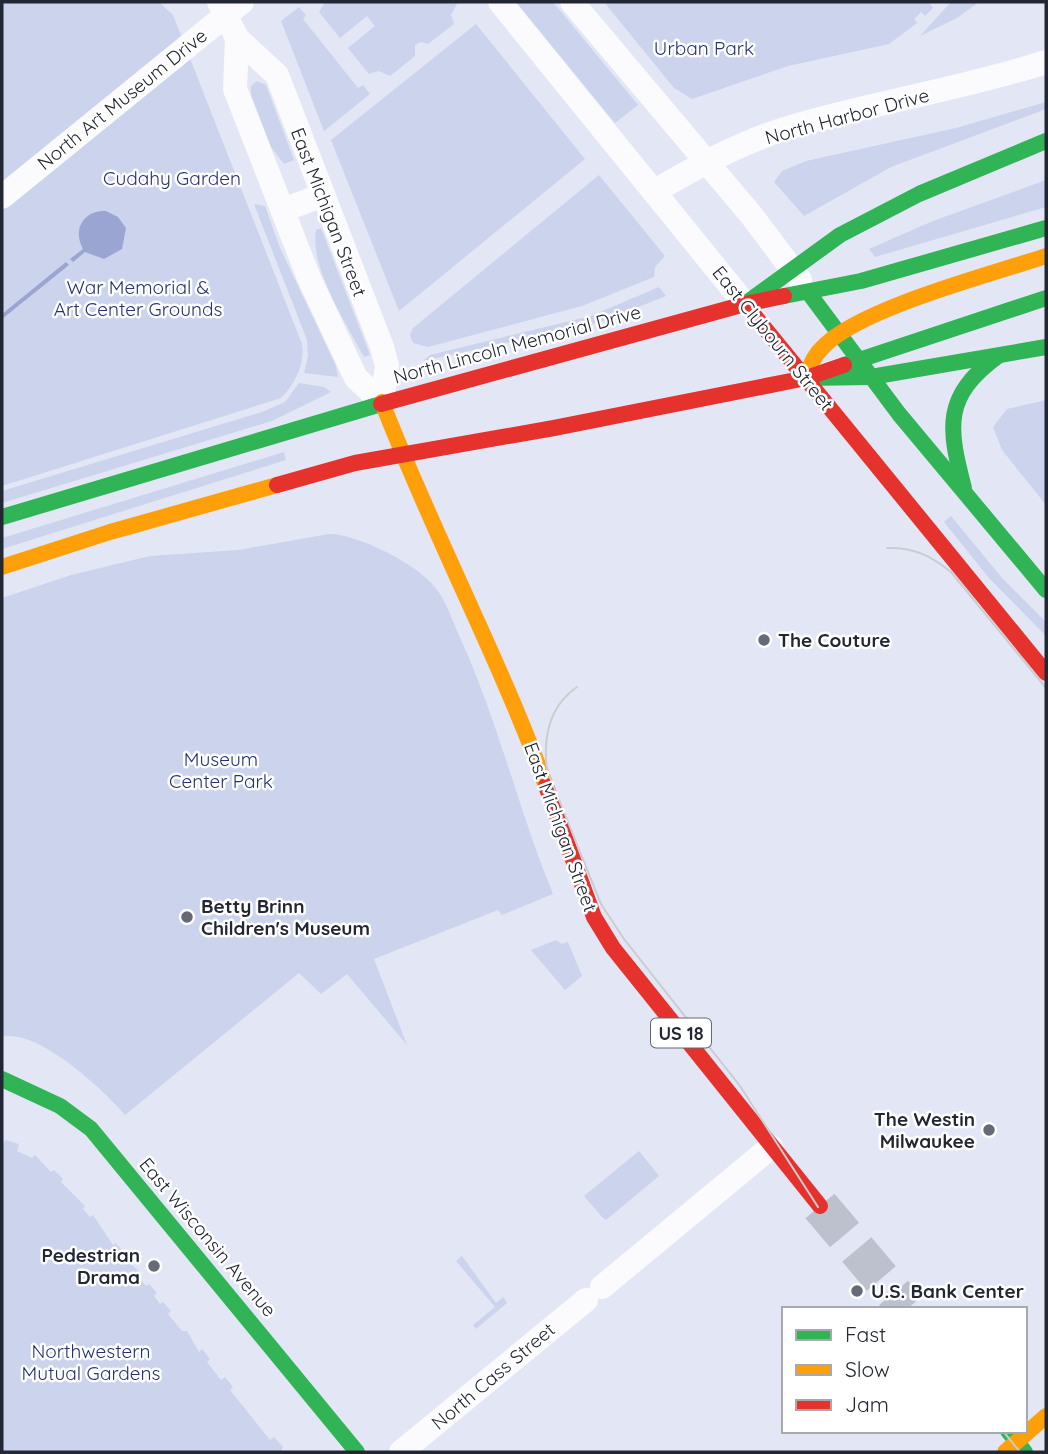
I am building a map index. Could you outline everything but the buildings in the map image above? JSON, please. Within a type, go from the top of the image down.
[{"type":"main road","points":[[745,304],[840,235],[919,194],[1046,142]]},
{"type":"main road","name":"North Lincoln Memorial Drive","points":[[2,517],[267,440],[382,402],[745,304],[861,281],[1046,228]]},
{"type":"main road","points":[[806,378],[817,354],[839,335],[871,316],[1046,256]]},
{"type":"main road","points":[[808,292],[870,377],[1046,590]]},
{"type":"main road","points":[[2,567],[110,532],[355,463],[554,428],[806,378],[1046,298]]},
{"type":"main road","name":"East Clybourn Street","points":[[745,304],[1046,673]]},
{"type":"main road","points":[[806,378],[870,377],[1046,347]]},
{"type":"main road","points":[[965,495],[953,447],[955,399],[968,377],[998,356]]},
{"type":"main road","name":"East Michigan Street","points":[[382,402],[402,454],[517,708],[594,917],[613,948],[820,1206]]},
{"type":"main road","name":"East Wisconsin Avenue","points":[[2,1079],[60,1106],[91,1129],[357,1452]]},
{"type":"main road","points":[[1027,1433],[1046,1416]]},
{"type":"street","name":"East Clybourn Street","points":[[500,2],[745,304]]},
{"type":"street","points":[[572,2],[707,161],[808,292]]},
{"type":"street","name":"East Michigan Street","points":[[229,6],[237,38],[235,89],[309,278],[356,378],[382,402]]},
{"type":"street","name":"North Art Museum Drive","points":[[2,197],[229,6]]},
{"type":"street","name":"East Michigan Street","points":[[237,38],[276,75],[387,366],[382,402]]},
{"type":"street","name":"North Harbor Drive","points":[[655,191],[707,161],[789,128],[987,81],[1046,62]]},
{"type":"street","points":[[283,211],[323,195]]},
{"type":"street","name":"North Cass Street","points":[[401,1452],[771,1147]]},
{"type":"green space","name":"War Memorial & Art Center Grounds","points":[[2,2],[159,2],[173,15],[302,344],[298,373],[281,398],[2,486]]},
{"type":"green space","points":[[325,2],[457,4],[451,15],[454,24],[428,44],[421,42],[415,45],[415,56],[390,76],[379,71],[369,74],[348,48],[375,26],[367,16],[340,38],[319,12]]},
{"type":"green space","points":[[516,2],[553,2],[638,105],[615,123]]},
{"type":"green space","name":"Urban Park","points":[[604,2],[929,2],[933,8],[925,16],[921,12],[914,19],[917,23],[889,44],[788,66],[692,99],[674,88]]},
{"type":"green space","points":[[951,2],[979,2],[957,18],[920,36]]},
{"type":"green space","points":[[299,7],[306,15],[303,19],[358,88],[363,85],[370,94],[324,131],[281,21]]},
{"type":"green space","points":[[476,24],[585,159],[399,311],[331,140]]},
{"type":"green space","points":[[257,81],[266,85],[294,160],[284,164],[271,147],[251,94],[251,86]]},
{"type":"green space","points":[[1046,102],[1046,109],[891,167],[804,216],[774,182],[782,171],[806,161],[956,128]]},
{"type":"green space","points":[[599,175],[665,256],[655,267],[654,277],[582,306],[428,347],[413,343],[410,335],[413,328]]},
{"type":"green space","points":[[1046,180],[1046,207],[875,257],[869,249],[933,221]]},
{"type":"green space","points":[[254,204],[265,206],[280,248],[336,366],[338,377],[304,373],[308,356],[307,340]]},
{"type":"green space","points":[[321,228],[370,355],[364,357],[324,278],[316,245],[316,230]]},
{"type":"green space","points":[[659,287],[666,296],[601,322],[423,361],[430,355],[591,316]]},
{"type":"green space","points":[[299,383],[324,387],[331,392],[272,421],[2,503],[2,491],[262,412],[285,402]]},
{"type":"green space","points":[[1046,400],[1046,505],[1002,450],[993,427],[1007,409]]},
{"type":"green space","points":[[284,452],[286,460],[2,549],[2,538]]},
{"type":"green space","points":[[951,516],[1003,579],[1046,622],[1046,636],[989,578],[944,522]]},
{"type":"green space","name":"Museum Center Park","points":[[329,534],[355,539],[400,559],[425,576],[442,598],[487,705],[553,894],[502,915],[498,910],[374,959],[407,1045],[347,974],[321,994],[299,973],[125,1115],[86,1077],[51,1051],[16,1037],[2,1037],[2,598],[71,575],[150,556],[238,550]]},
{"type":"green space","points":[[556,940],[562,944],[568,942],[582,976],[565,990],[531,950]]},
{"type":"green space","name":"Northwestern Mutual Gardens","points":[[6,1140],[19,1144],[17,1151],[32,1158],[35,1155],[51,1172],[54,1170],[63,1179],[61,1182],[85,1206],[83,1209],[90,1217],[93,1215],[113,1245],[116,1243],[124,1253],[121,1256],[139,1271],[136,1274],[146,1286],[149,1284],[157,1293],[154,1296],[160,1304],[163,1302],[171,1311],[168,1314],[182,1331],[187,1331],[199,1352],[202,1349],[210,1359],[207,1362],[221,1380],[225,1377],[233,1387],[230,1390],[270,1440],[274,1437],[283,1447],[280,1452],[2,1452],[2,1144]]},
{"type":"green space","points":[[639,1151],[659,1176],[606,1220],[584,1196]]},
{"type":"green space","points":[[462,1256],[496,1303],[503,1297],[507,1303],[476,1329],[473,1325],[495,1307],[456,1261]]},
{"type":"water","points":[[106,211],[118,217],[126,228],[122,249],[104,259],[85,252],[73,262],[70,259],[83,249],[79,234],[82,222],[92,214]]},
{"type":"water","points":[[66,262],[69,265],[2,319],[2,314]]},
{"type":"tunnel","points":[[820,1206],[905,1307]]},
{"type":"tram line","points":[[887,548],[906,549],[922,554],[951,572],[1046,688]]},
{"type":"tram line","points":[[577,687],[560,704],[550,724],[546,746],[547,770],[601,904],[624,939],[740,1086],[818,1207]]},
{"type":"tram line","points":[[1005,1433],[1020,1452]]},
{"type":"traffic: fast","points":[[745,304],[840,235],[919,194],[1046,141]]},
{"type":"traffic: fast","points":[[784,296],[861,281],[1046,228]]},
{"type":"traffic: fast","points":[[808,292],[899,414],[1046,590]]},
{"type":"traffic: fast","points":[[844,365],[1046,298]]},
{"type":"traffic: fast","points":[[806,378],[871,377],[1046,347]]},
{"type":"traffic: fast","points":[[964,488],[955,447],[954,414],[967,385],[998,356]]},
{"type":"traffic: fast","points":[[2,517],[381,404]]},
{"type":"traffic: fast","points":[[2,1079],[60,1106],[91,1129],[357,1452]]},
{"type":"traffic: fast","points":[[1010,1433],[1025,1452]]},
{"type":"traffic: slow","points":[[806,378],[813,360],[825,345],[868,318],[929,293],[1046,256]]},
{"type":"traffic: slow","points":[[382,402],[507,689],[546,786]]},
{"type":"traffic: slow","points":[[2,567],[110,532],[277,485]]},
{"type":"traffic: slow","points":[[1027,1433],[1046,1416]]},
{"type":"traffic: slow","points":[[1005,1452],[1027,1433]]},
{"type":"traffic: jam","points":[[381,404],[745,304],[784,296]]},
{"type":"traffic: jam","points":[[745,304],[1046,673]]},
{"type":"traffic: jam","points":[[277,485],[355,463],[554,428],[806,378],[844,365]]},
{"type":"traffic: jam","points":[[546,786],[594,917],[613,948],[820,1206]]},
{"type":"place","name":"The Couture","points":[[764,640]]},
{"type":"place","name":"Betty Brinn Children's Museum","points":[[187,917]]},
{"type":"place","name":"The Westin Milwaukee","points":[[989,1130]]},
{"type":"place","name":"Pedestrian Drama","points":[[154,1266]]},
{"type":"place","name":"U.S. Bank Center","points":[[857,1291]]},
{"type":"park label","name":"Cudahy Garden","points":[[172,178]]}]
